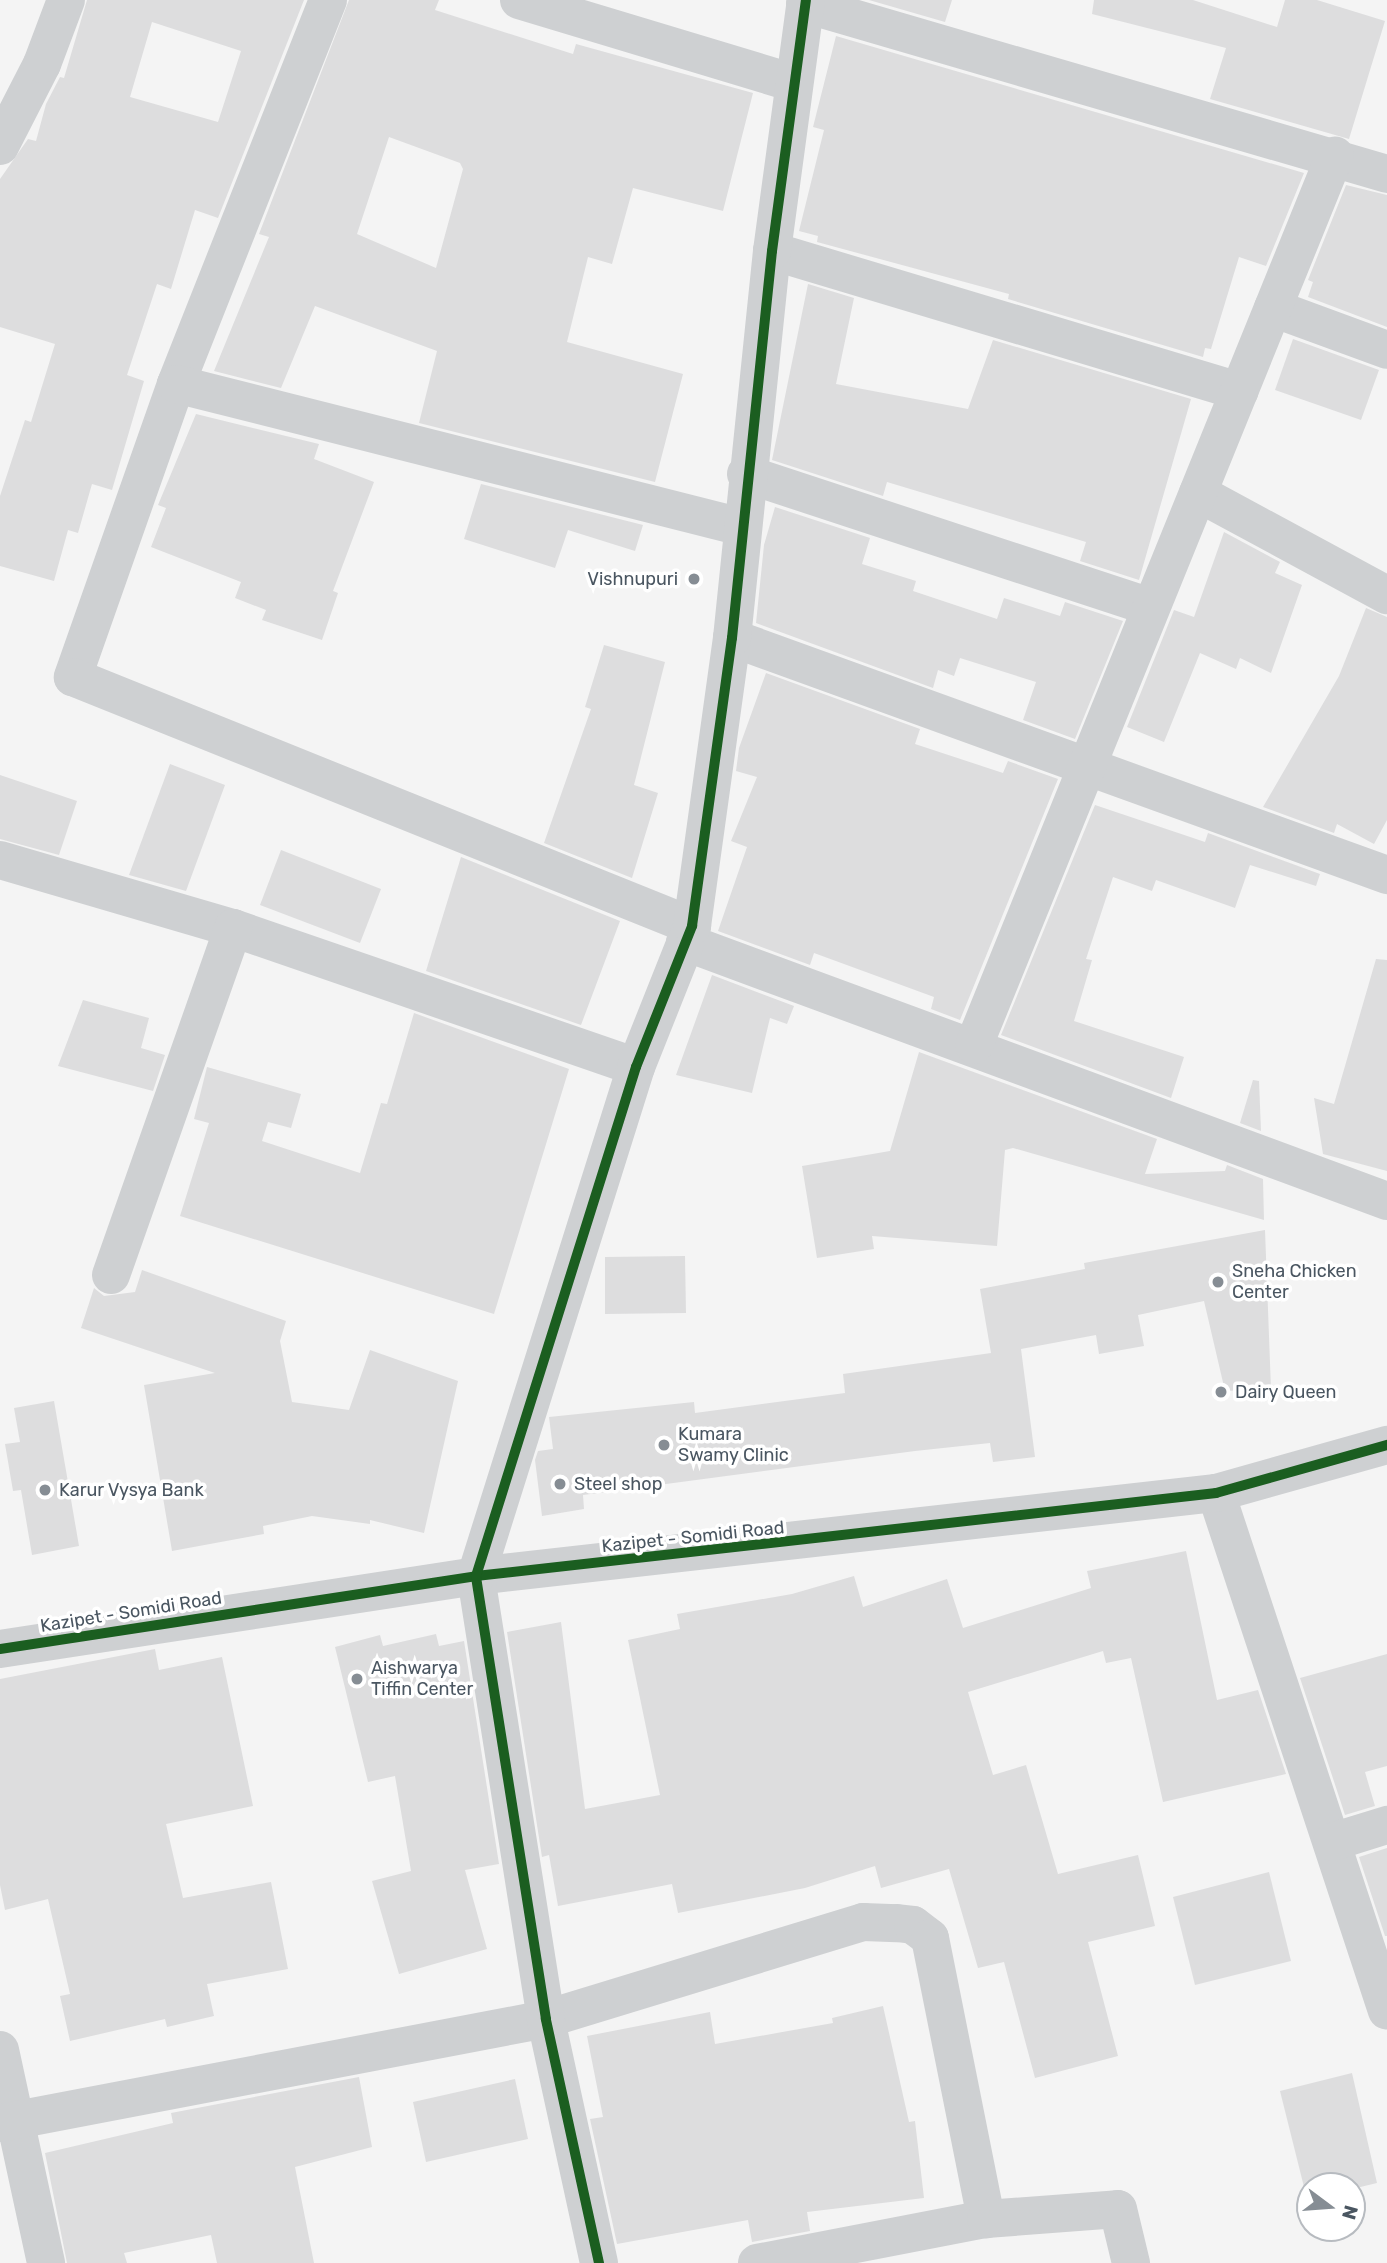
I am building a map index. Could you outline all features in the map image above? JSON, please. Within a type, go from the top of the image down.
[{"type":"street","points":[[0,146],[42,64],[66,0]]},
{"type":"street","points":[[328,0],[176,384],[73,677],[688,934],[1387,1201]]},
{"type":"street","points":[[519,0],[794,83]]},
{"type":"street","points":[[599,2263],[546,2019],[476,1576],[636,1068],[688,934],[732,638],[746,474],[805,2],[1335,155],[1387,174]]},
{"type":"street","points":[[974,1045],[1335,155]]},
{"type":"street","points":[[772,251],[1240,391]]},
{"type":"street","points":[[1273,308],[1387,350]]},
{"type":"street","points":[[176,384],[741,527]]},
{"type":"street","points":[[746,474],[1152,607]]},
{"type":"street","points":[[1198,493],[1387,595]]},
{"type":"street","points":[[732,638],[1387,875]]},
{"type":"street","points":[[0,860],[233,928],[636,1068]]},
{"type":"street","points":[[111,1275],[233,928]]},
{"type":"street","name":"Kazipet - Somidi Road","points":[[0,1649],[476,1576],[1216,1493],[1387,1445]]},
{"type":"street","points":[[1216,1493],[1387,2011]]},
{"type":"street","points":[[1332,1842],[1387,1825]]},
{"type":"street","points":[[8,2122],[193,2082],[546,2019],[863,1922],[914,1925],[930,1938],[986,2219]]},
{"type":"street","points":[[0,2050],[8,2122],[46,2263]]},
{"type":"street","points":[[757,2263],[986,2219],[1118,2209],[1131,2263]]},
{"type":"building","points":[[87,0],[304,0],[218,218],[195,210],[171,289],[157,284],[127,375],[144,381],[112,490],[92,484],[78,533],[68,530],[54,581],[0,566],[0,496],[25,420],[31,422],[55,344],[0,327],[0,179],[28,139],[36,141],[46,104],[60,77],[64,78]],"holes":[[[152,22],[241,51],[218,122],[130,97]]]},
{"type":"building","points":[[349,0],[439,0],[435,10],[573,54],[576,44],[753,93],[723,211],[633,188],[612,264],[588,257],[567,342],[683,374],[655,482],[419,423],[437,351],[315,306],[281,388],[214,371],[269,237],[259,234]],"holes":[[[389,137],[460,163],[463,169],[436,268],[357,234]]]},
{"type":"building","points":[[869,0],[952,0],[945,22]]},
{"type":"building","points":[[1094,0],[1193,0],[1277,27],[1285,0],[1317,0],[1385,21],[1349,139],[1210,99],[1226,48],[1092,14]]},
{"type":"building","points":[[836,36],[1304,173],[1266,266],[1239,257],[1211,349],[1205,348],[1203,357],[1008,299],[1009,294],[817,242],[818,236],[799,231],[824,130],[813,127]]},
{"type":"building","points":[[1346,185],[1387,195],[1387,327],[1308,297],[1313,282],[1308,280]]},
{"type":"building","points":[[808,284],[854,298],[836,384],[968,409],[993,340],[1191,399],[1139,580],[1080,561],[1086,542],[887,482],[883,496],[772,460]]},
{"type":"building","points":[[1293,339],[1379,370],[1361,420],[1275,390]]},
{"type":"building","points":[[196,414],[319,444],[314,459],[374,482],[333,591],[338,593],[322,640],[262,620],[266,610],[235,598],[241,582],[151,547],[166,508],[158,505]]},
{"type":"building","points":[[481,484],[643,525],[635,551],[568,530],[555,568],[464,539]]},
{"type":"building","points":[[775,507],[870,538],[862,564],[916,581],[913,591],[997,619],[1004,598],[1060,616],[1065,602],[1123,621],[1075,739],[1023,720],[1036,682],[960,658],[954,676],[938,670],[933,688],[756,623],[764,545]]},
{"type":"building","points":[[1224,532],[1280,562],[1275,573],[1302,585],[1271,673],[1240,658],[1236,669],[1200,653],[1164,742],[1127,727],[1174,610],[1194,617]]},
{"type":"building","points":[[1366,608],[1387,617],[1387,820],[1374,844],[1337,824],[1334,833],[1263,807],[1339,676]]},
{"type":"building","points":[[604,645],[665,662],[634,785],[658,793],[632,878],[544,843],[591,709],[585,707]]},
{"type":"building","points":[[766,673],[920,729],[915,744],[1003,773],[1008,761],[1058,779],[960,1020],[931,1009],[934,997],[814,953],[810,965],[718,931],[747,847],[731,841],[757,777],[736,771],[739,748]]},
{"type":"building","points":[[170,764],[225,785],[186,891],[129,875]]},
{"type":"building","points":[[0,775],[77,801],[59,855],[0,839]]},
{"type":"building","points":[[1095,805],[1205,842],[1208,833],[1320,874],[1316,886],[1250,865],[1235,908],[1156,880],[1152,891],[1113,877],[1086,959],[1092,960],[1074,1021],[1184,1057],[1171,1098],[1001,1035]]},
{"type":"building","points":[[281,850],[381,889],[360,943],[260,905]]},
{"type":"building","points":[[461,857],[620,921],[581,1025],[426,971]]},
{"type":"building","points":[[1376,959],[1387,960],[1387,1171],[1323,1154],[1314,1098],[1334,1104]]},
{"type":"building","points":[[712,975],[794,1006],[787,1024],[770,1018],[752,1093],[676,1075]]},
{"type":"building","points":[[83,1000],[149,1018],[141,1048],[165,1055],[153,1091],[58,1066]]},
{"type":"building","points":[[414,1013],[569,1069],[494,1314],[180,1216],[209,1123],[194,1119],[207,1067],[301,1094],[291,1128],[268,1122],[262,1141],[360,1173],[381,1103],[387,1104]]},
{"type":"building","points":[[919,1052],[1157,1139],[1145,1174],[1225,1171],[1227,1165],[1263,1179],[1264,1220],[1013,1148],[1005,1150],[997,1246],[872,1236],[874,1249],[817,1258],[802,1166],[890,1151]]},
{"type":"building","points":[[1253,1080],[1259,1081],[1261,1131],[1240,1123]]},
{"type":"building","points":[[1265,1230],[1271,1389],[1225,1391],[1204,1301],[1138,1315],[1144,1346],[1099,1354],[1096,1335],[1021,1349],[1035,1457],[993,1462],[990,1443],[915,1451],[583,1495],[584,1509],[542,1516],[535,1460],[538,1451],[553,1449],[549,1417],[694,1402],[695,1413],[845,1393],[843,1374],[991,1353],[980,1289],[1085,1269],[1084,1263]]},
{"type":"building","points":[[685,1256],[686,1313],[605,1314],[605,1257]]},
{"type":"building","points":[[142,1270],[286,1321],[280,1341],[292,1402],[349,1410],[370,1350],[458,1381],[424,1533],[370,1520],[370,1524],[312,1516],[263,1526],[264,1534],[172,1551],[144,1385],[215,1373],[81,1328],[94,1288],[104,1296],[135,1292]]},
{"type":"building","points":[[54,1401],[79,1546],[32,1555],[21,1490],[13,1491],[5,1444],[20,1442],[14,1408]]},
{"type":"building","points":[[1186,1551],[1217,1700],[1258,1690],[1286,1774],[1163,1802],[1131,1658],[1106,1663],[1103,1651],[968,1692],[993,1775],[1026,1765],[1058,1874],[1138,1855],[1155,1926],[1088,1942],[1118,2056],[1035,2078],[1004,1962],[978,1968],[949,1869],[881,1888],[875,1866],[805,1888],[678,1913],[672,1884],[558,1906],[549,1855],[542,1857],[507,1632],[561,1622],[585,1809],[660,1795],[628,1640],[680,1629],[677,1614],[792,1594],[854,1576],[863,1607],[947,1579],[963,1628],[1091,1588],[1087,1571]]},
{"type":"building","points":[[436,1634],[439,1646],[464,1641],[499,1864],[465,1870],[487,1949],[399,1974],[372,1881],[411,1871],[395,1776],[368,1782],[335,1647],[380,1635],[383,1646]]},
{"type":"building","points":[[155,1649],[159,1670],[222,1657],[253,1806],[166,1824],[183,1898],[271,1882],[288,1969],[207,1984],[214,2016],[167,2027],[165,2019],[70,2041],[60,1996],[70,1994],[48,1899],[5,1910],[0,1885],[0,1679]]},
{"type":"building","points":[[1387,1654],[1387,1766],[1365,1772],[1375,1806],[1345,1815],[1300,1678]]},
{"type":"building","points":[[1387,1848],[1387,1936],[1385,1936],[1359,1857]]},
{"type":"building","points":[[1269,1872],[1291,1961],[1195,1985],[1173,1897]]},
{"type":"building","points":[[883,2006],[909,2122],[915,2121],[924,2198],[807,2212],[810,2231],[752,2242],[748,2220],[617,2244],[590,2119],[603,2117],[587,2036],[710,2012],[715,2044],[833,2023],[832,2018]]},
{"type":"building","points":[[1352,2073],[1377,2183],[1366,2186],[1366,2172],[1300,2172],[1280,2091]]},
{"type":"building","points":[[359,2077],[372,2147],[295,2167],[314,2263],[217,2263],[211,2235],[124,2253],[127,2263],[67,2263],[45,2153],[173,2123],[171,2113]]},
{"type":"building","points":[[515,2079],[528,2139],[426,2162],[413,2102]]},
{"type":"cycle path","points":[[599,2263],[546,2019],[476,1576],[636,1067],[692,926],[732,638],[772,251],[806,0]]},
{"type":"cycle path","points":[[0,1649],[476,1576],[1216,1493],[1387,1445]]},
{"type":"place","name":"Vishnupuri","points":[[694,579]]},
{"type":"place","name":"Sneha Chicken Center","points":[[1218,1282]]},
{"type":"place","name":"Dairy Queen","points":[[1221,1392]]},
{"type":"place","name":"Kumara Swamy Clinic","points":[[664,1445]]},
{"type":"place","name":"Steel shop","points":[[560,1484]]},
{"type":"place","name":"Karur Vysya Bank","points":[[45,1490]]},
{"type":"place","name":"Aishwarya Tiffin Center","points":[[357,1679]]}]
